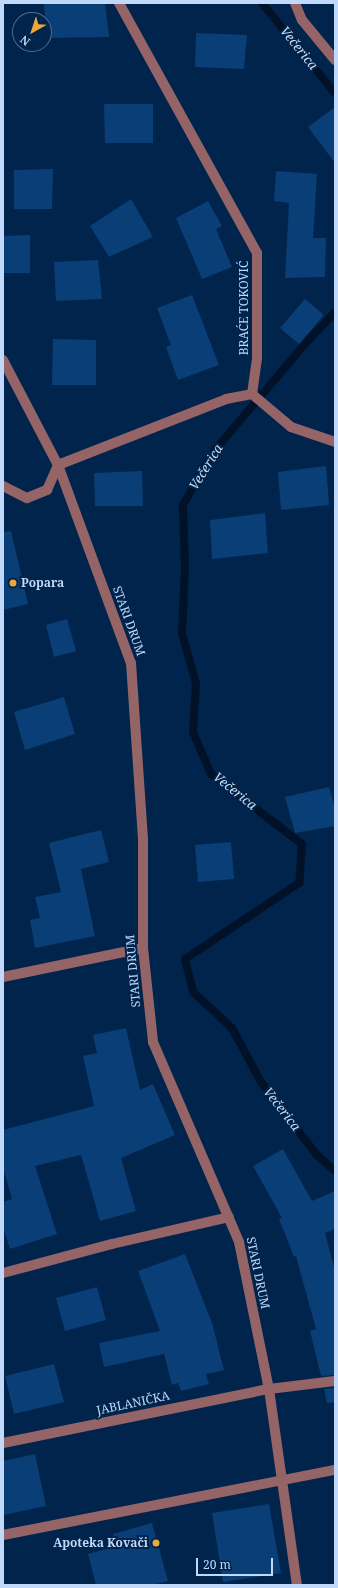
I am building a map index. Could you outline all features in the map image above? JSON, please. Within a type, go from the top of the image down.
[{"type":"street","name":"BRAĆE TOKOVIĆ","points":[[119,3],[257,253],[257,358],[252,394]]},
{"type":"street","points":[[295,3],[302,20],[335,60]]},
{"type":"street","name":"STARI DRUM","points":[[3,360],[58,465],[131,664],[143,840],[143,948],[153,1042],[239,1242],[269,1389],[297,1585]]},
{"type":"street","points":[[3,486],[27,498],[47,490],[58,465],[226,399],[252,394],[291,427],[335,442]]},
{"type":"street","points":[[3,977],[143,948]]},
{"type":"street","points":[[3,1273],[112,1244],[229,1217]]},
{"type":"street","name":"JABLANIČKA","points":[[3,1443],[269,1389],[335,1381]]},
{"type":"street","points":[[3,1535],[282,1478],[335,1470]]},
{"type":"building","points":[[44,3],[105,3],[109,37],[52,38],[52,12],[45,12]]},
{"type":"building","points":[[196,33],[247,35],[244,69],[195,67]]},
{"type":"building","points":[[104,104],[153,104],[153,143],[105,143]]},
{"type":"building","points":[[335,107],[335,163],[308,127]]},
{"type":"building","points":[[53,169],[52,209],[14,209],[14,170]]},
{"type":"building","points":[[276,171],[317,174],[313,238],[326,238],[325,277],[285,278],[289,203],[274,201]]},
{"type":"building","points":[[131,199],[153,237],[109,257],[90,226]]},
{"type":"building","points":[[208,201],[222,226],[216,229],[232,267],[202,279],[176,218]]},
{"type":"building","points":[[30,235],[30,273],[3,273],[3,236]]},
{"type":"building","points":[[98,260],[102,299],[56,301],[54,262]]},
{"type":"building","points":[[192,295],[219,365],[178,380],[166,347],[171,345],[157,308]]},
{"type":"building","points":[[305,299],[324,315],[299,344],[280,328]]},
{"type":"building","points":[[53,339],[96,340],[96,385],[52,385]]},
{"type":"building","points":[[326,466],[329,505],[281,510],[278,472]]},
{"type":"building","points":[[142,471],[143,506],[95,506],[94,473]]},
{"type":"building","points":[[265,513],[268,553],[212,559],[210,520]]},
{"type":"building","name":"Popara","points":[[11,531],[28,604],[3,610],[3,532]]},
{"type":"building","points":[[67,619],[76,651],[54,657],[46,625]]},
{"type":"building","points":[[64,697],[75,734],[25,750],[14,712]]},
{"type":"building","points":[[329,787],[335,809],[335,826],[295,833],[285,797]]},
{"type":"building","points":[[101,830],[109,862],[81,869],[95,936],[35,948],[30,920],[40,918],[35,897],[61,892],[49,843]]},
{"type":"building","points":[[231,842],[234,879],[198,882],[195,845]]},
{"type":"building","points":[[126,1028],[140,1090],[153,1084],[175,1135],[121,1158],[136,1211],[100,1221],[81,1155],[35,1166],[57,1234],[10,1249],[3,1227],[3,1202],[12,1199],[3,1168],[3,1130],[94,1106],[83,1056],[97,1053],[93,1035]]},
{"type":"building","points":[[283,1149],[312,1201],[335,1191],[335,1229],[325,1233],[335,1271],[335,1375],[321,1376],[310,1331],[316,1329],[296,1256],[294,1257],[279,1219],[282,1218],[253,1166]]},
{"type":"building","points":[[185,1254],[212,1323],[224,1370],[206,1374],[209,1384],[181,1391],[178,1383],[172,1385],[164,1354],[104,1367],[99,1343],[160,1331],[138,1271]]},
{"type":"building","points":[[97,1287],[106,1320],[65,1331],[56,1298]]},
{"type":"building","points":[[54,1364],[64,1402],[14,1414],[5,1376]]},
{"type":"building","points":[[335,1388],[335,1402],[327,1403],[324,1389]]},
{"type":"building","points":[[35,1454],[46,1506],[3,1515],[3,1461]]},
{"type":"building","points":[[269,1504],[281,1573],[223,1582],[212,1513]]},
{"type":"building","points":[[152,1523],[168,1581],[152,1585],[96,1585],[88,1554],[117,1546],[113,1534]]},
{"type":"waterway","name":"Večerica","points":[[262,3],[335,93]]},
{"type":"waterway","name":"Večerica","points":[[335,312],[304,345],[215,450],[183,505],[185,568],[182,633],[196,684],[193,732],[211,774],[302,844],[299,883],[185,959],[193,992],[232,1028],[261,1082],[316,1154],[335,1171]]},
{"type":"place","name":"Popara","points":[[13,583]]},
{"type":"place","name":"Apoteka Kovači","points":[[156,1543]]}]
